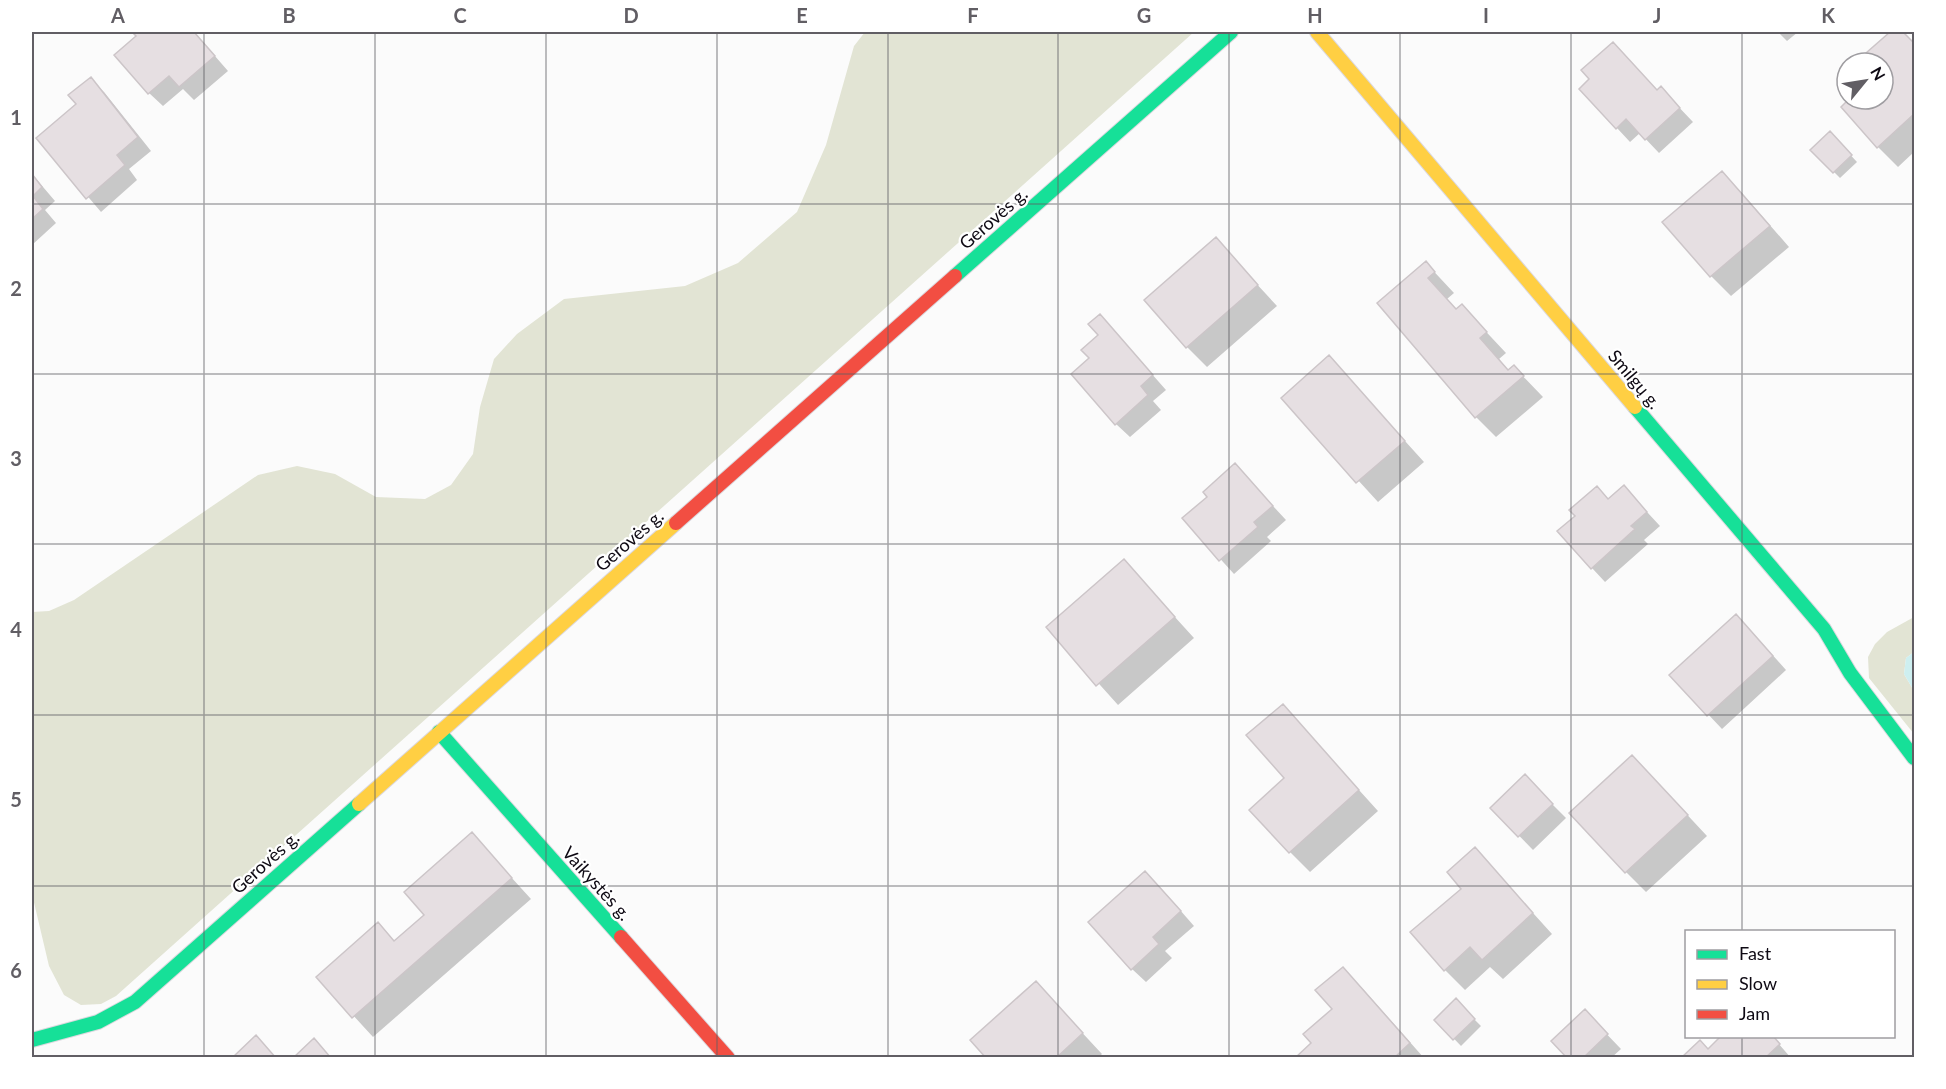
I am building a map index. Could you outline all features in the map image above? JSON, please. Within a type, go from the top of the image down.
[{"type":"street","name":"Gerovės g.","points":[[32,1040],[90,1026],[114,1017],[135,1002],[1231,32]]},
{"type":"street","name":"Smilgų g.","points":[[1317,32],[1824,630],[1850,673],[1914,758]]},
{"type":"street","name":"Vaikystės g.","points":[[440,732],[728,1058]]},
{"type":"green space","points":[[865,32],[1194,32],[116,996],[101,1004],[81,1005],[64,995],[49,966],[32,894],[32,612],[49,611],[74,600],[258,475],[297,466],[335,474],[376,497],[425,499],[451,485],[473,454],[480,407],[494,359],[517,334],[564,299],[685,286],[738,263],[797,212],[826,145],[854,46]]},
{"type":"green space","points":[[1914,617],[1914,652],[1906,658],[1904,674],[1914,691],[1914,734],[1869,678],[1868,657],[1875,644],[1887,632]]},
{"type":"water","points":[[1914,652],[1914,691],[1904,674],[1906,658]]},
{"type":"building","points":[[132,32],[194,32],[215,56],[179,87],[169,76],[148,94],[114,55],[136,36]]},
{"type":"building","points":[[1890,32],[1903,32],[1914,43],[1914,114],[1877,148],[1845,111],[1895,111],[1895,51],[1868,51]]},
{"type":"building","points":[[1613,42],[1657,90],[1661,86],[1680,108],[1645,140],[1626,119],[1616,129],[1579,89],[1589,79],[1581,70]]},
{"type":"building","points":[[91,77],[138,137],[117,155],[125,165],[86,199],[36,138],[76,104],[68,95]]},
{"type":"building","points":[[1830,131],[1852,155],[1833,173],[1810,150]]},
{"type":"building","points":[[1722,171],[1770,226],[1710,277],[1662,222]]},
{"type":"building","points":[[32,174],[42,187],[33,196],[43,209],[32,219]]},
{"type":"building","points":[[1216,237],[1258,285],[1186,348],[1144,300]]},
{"type":"building","points":[[1426,261],[1435,272],[1428,278],[1456,309],[1462,304],[1487,332],[1480,338],[1508,370],[1514,365],[1524,376],[1475,418],[1377,303]]},
{"type":"building","points":[[1100,314],[1153,375],[1141,386],[1148,395],[1115,425],[1071,374],[1089,358],[1081,350],[1098,335],[1088,324]]},
{"type":"building","points":[[1329,355],[1405,441],[1356,483],[1281,398]]},
{"type":"building","points":[[1235,463],[1273,506],[1254,522],[1258,527],[1219,561],[1182,518],[1207,497],[1203,492]]},
{"type":"building","points":[[1624,485],[1647,512],[1631,526],[1635,529],[1591,569],[1557,531],[1575,516],[1569,510],[1597,486],[1608,499]]},
{"type":"building","points":[[1124,559],[1175,617],[1096,686],[1046,627]]},
{"type":"building","points":[[1736,614],[1773,656],[1707,716],[1669,675]]},
{"type":"building","points":[[1283,704],[1359,790],[1289,853],[1249,810],[1284,778],[1246,735]]},
{"type":"building","points":[[1632,755],[1688,815],[1625,873],[1569,813]]},
{"type":"building","points":[[1525,774],[1553,804],[1518,837],[1490,808]]},
{"type":"building","points":[[472,832],[512,878],[352,1018],[316,977],[378,922],[394,941],[424,915],[404,892]]},
{"type":"building","points":[[1475,847],[1533,913],[1482,960],[1470,947],[1444,971],[1410,932],[1461,889],[1447,872]]},
{"type":"building","points":[[1145,871],[1181,911],[1153,937],[1159,944],[1131,970],[1088,922]]},
{"type":"building","points":[[1343,967],[1410,1043],[1394,1058],[1295,1058],[1311,1043],[1303,1034],[1332,1009],[1315,990]]},
{"type":"building","points":[[1036,981],[1083,1033],[1056,1058],[986,1058],[970,1040]]},
{"type":"building","points":[[1456,998],[1475,1019],[1453,1040],[1434,1020]]},
{"type":"building","points":[[1585,1009],[1608,1034],[1583,1058],[1567,1058],[1551,1041]]},
{"type":"building","points":[[256,1035],[276,1058],[232,1058]]},
{"type":"building","points":[[314,1038],[331,1058],[293,1058]]},
{"type":"building","points":[[1719,1038],[1775,1038],[1780,1044],[1765,1058],[1681,1058],[1700,1040],[1708,1049]]},
{"type":"traffic: fast","points":[[955,276],[1231,32]]},
{"type":"traffic: fast","points":[[1635,407],[1824,629],[1850,673],[1914,758]]},
{"type":"traffic: fast","points":[[439,732],[621,937]]},
{"type":"traffic: fast","points":[[32,1040],[98,1022],[135,1002],[359,804]]},
{"type":"traffic: slow","points":[[1317,32],[1635,407]]},
{"type":"traffic: slow","points":[[359,804],[676,523]]},
{"type":"traffic: jam","points":[[676,523],[955,276]]},
{"type":"traffic: jam","points":[[621,937],[728,1058]]}]
